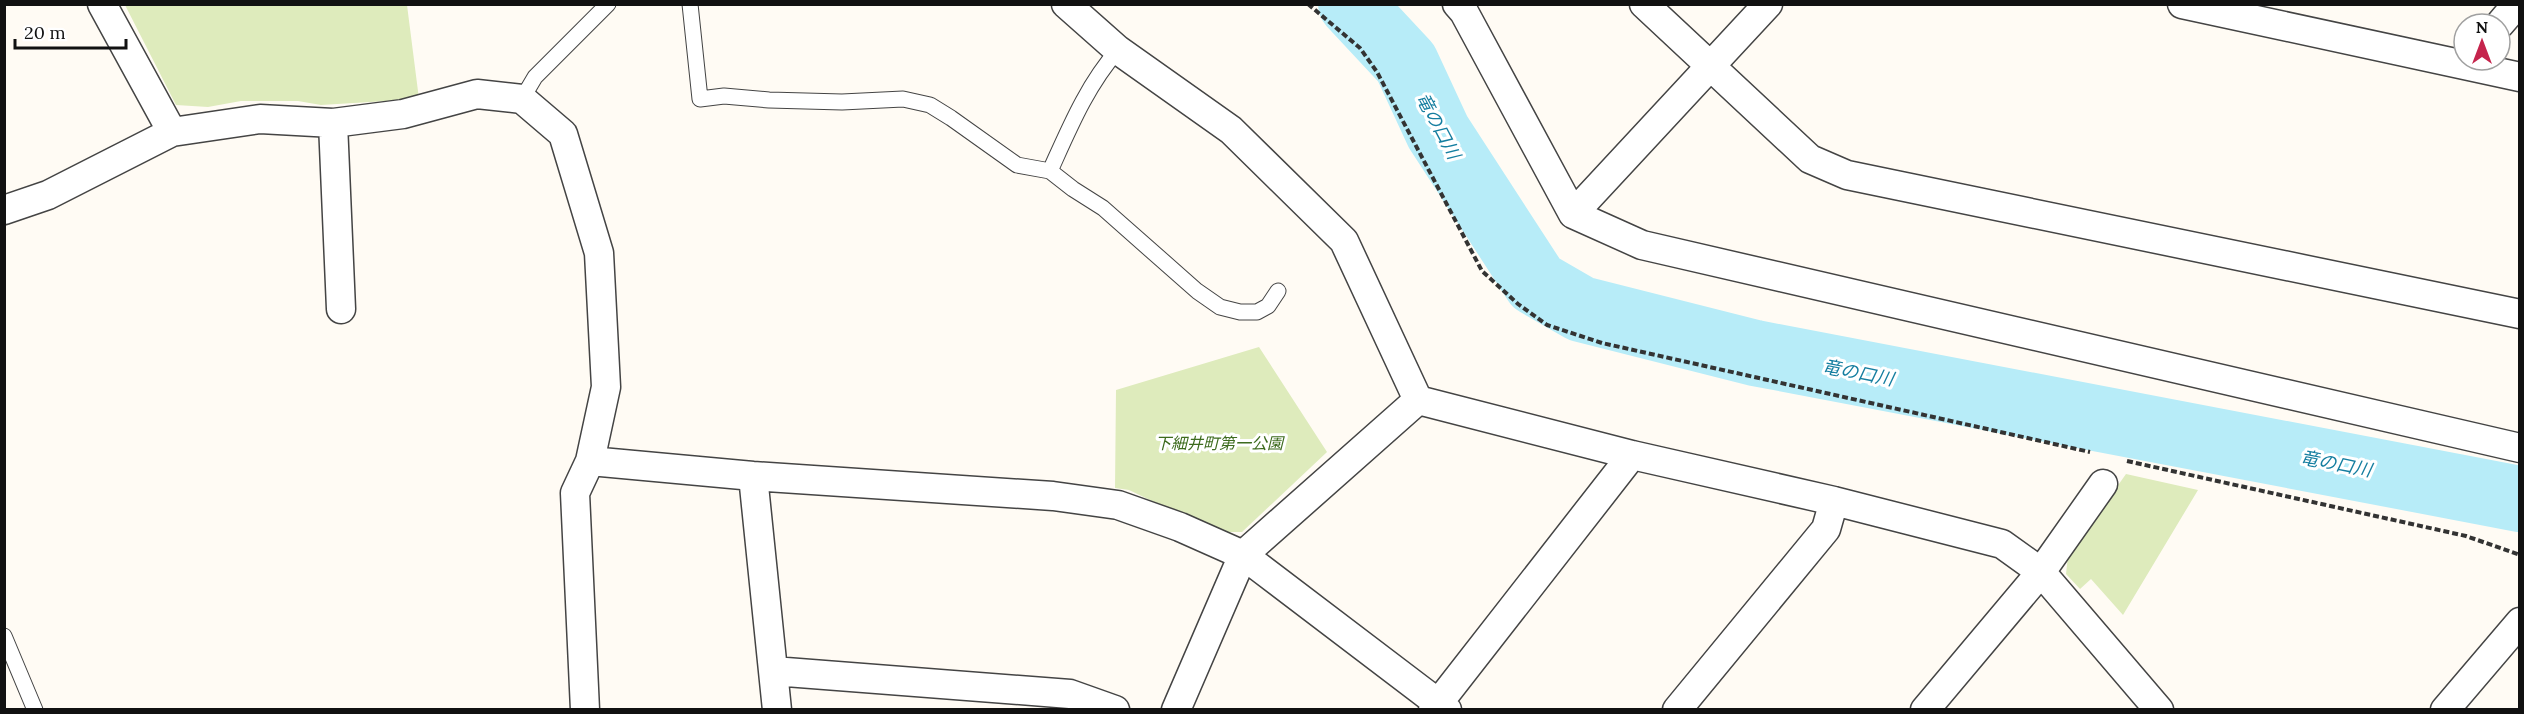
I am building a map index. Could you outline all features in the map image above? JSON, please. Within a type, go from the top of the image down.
[{"type":"street","points":[[102,4],[172,132]]},
{"type":"street","points":[[1066,4],[1118,50],[1231,130],[1344,241],[1418,400]]},
{"type":"street","points":[[1457,4],[1464,12],[1573,214],[1642,245],[2520,448]]},
{"type":"street","points":[[1644,4],[1810,159],[1847,175],[2520,314]]},
{"type":"street","points":[[1573,214],[1768,4]]},
{"type":"street","points":[[2182,4],[2246,11],[2452,57]]},
{"type":"street","points":[[4,210],[48,195],[172,132],[261,119],[333,123],[404,114],[477,94],[522,99],[563,134],[599,254],[606,387],[590,461],[574,493],[585,710]]},
{"type":"street","points":[[333,123],[341,309]]},
{"type":"street","points":[[1418,400],[1632,455],[1834,501],[2002,544],[2041,572],[2159,710]]},
{"type":"street","points":[[1176,710],[1243,555],[1418,400]]},
{"type":"street","points":[[590,461],[753,476],[1053,496],[1118,505],[1180,527],[1243,555],[1439,708],[1632,455]]},
{"type":"street","points":[[753,476],[777,710]]},
{"type":"street","points":[[1925,710],[2041,572],[2103,484]]},
{"type":"street","points":[[1677,710],[1826,530],[1834,501]]},
{"type":"street","points":[[2445,710],[2520,622]]},
{"type":"street","points":[[773,671],[1070,694],[1114,710]]},
{"type":"lane","points":[[522,99],[535,77],[608,4]]},
{"type":"lane","points":[[690,4],[700,99],[724,96],[842,102],[903,99],[930,105],[1017,165],[1050,171],[1103,208],[1197,291],[1220,307],[1240,312],[1257,312],[1268,306],[1278,291]]},
{"type":"lane","points":[[1050,171],[1076,114],[1104,65],[1118,50]]},
{"type":"lane","points":[[4,636],[35,710]]},
{"type":"path","points":[[1308,4],[1359,48],[1377,72],[1482,271],[1518,304],[1547,325],[1602,344],[2095,453]]},
{"type":"path","points":[[2123,460],[2466,536],[2520,555]]},
{"type":"green space","points":[[125,5],[407,5],[419,99],[321,105],[298,101],[241,101],[208,107],[176,105]]},
{"type":"green space","name":"下細井町第一公園","points":[[1259,347],[1327,452],[1242,532],[1217,532],[1129,490],[1115,488],[1116,390]]},
{"type":"green space","points":[[2126,474],[2198,490],[2123,615],[2091,579],[2080,589],[2066,574],[2068,556]]},
{"type":"waterway","name":"竜の口川","points":[[1351,4],[1406,63],[1438,132],[1536,283],[1581,309],[1755,353],[2520,499]]}]
